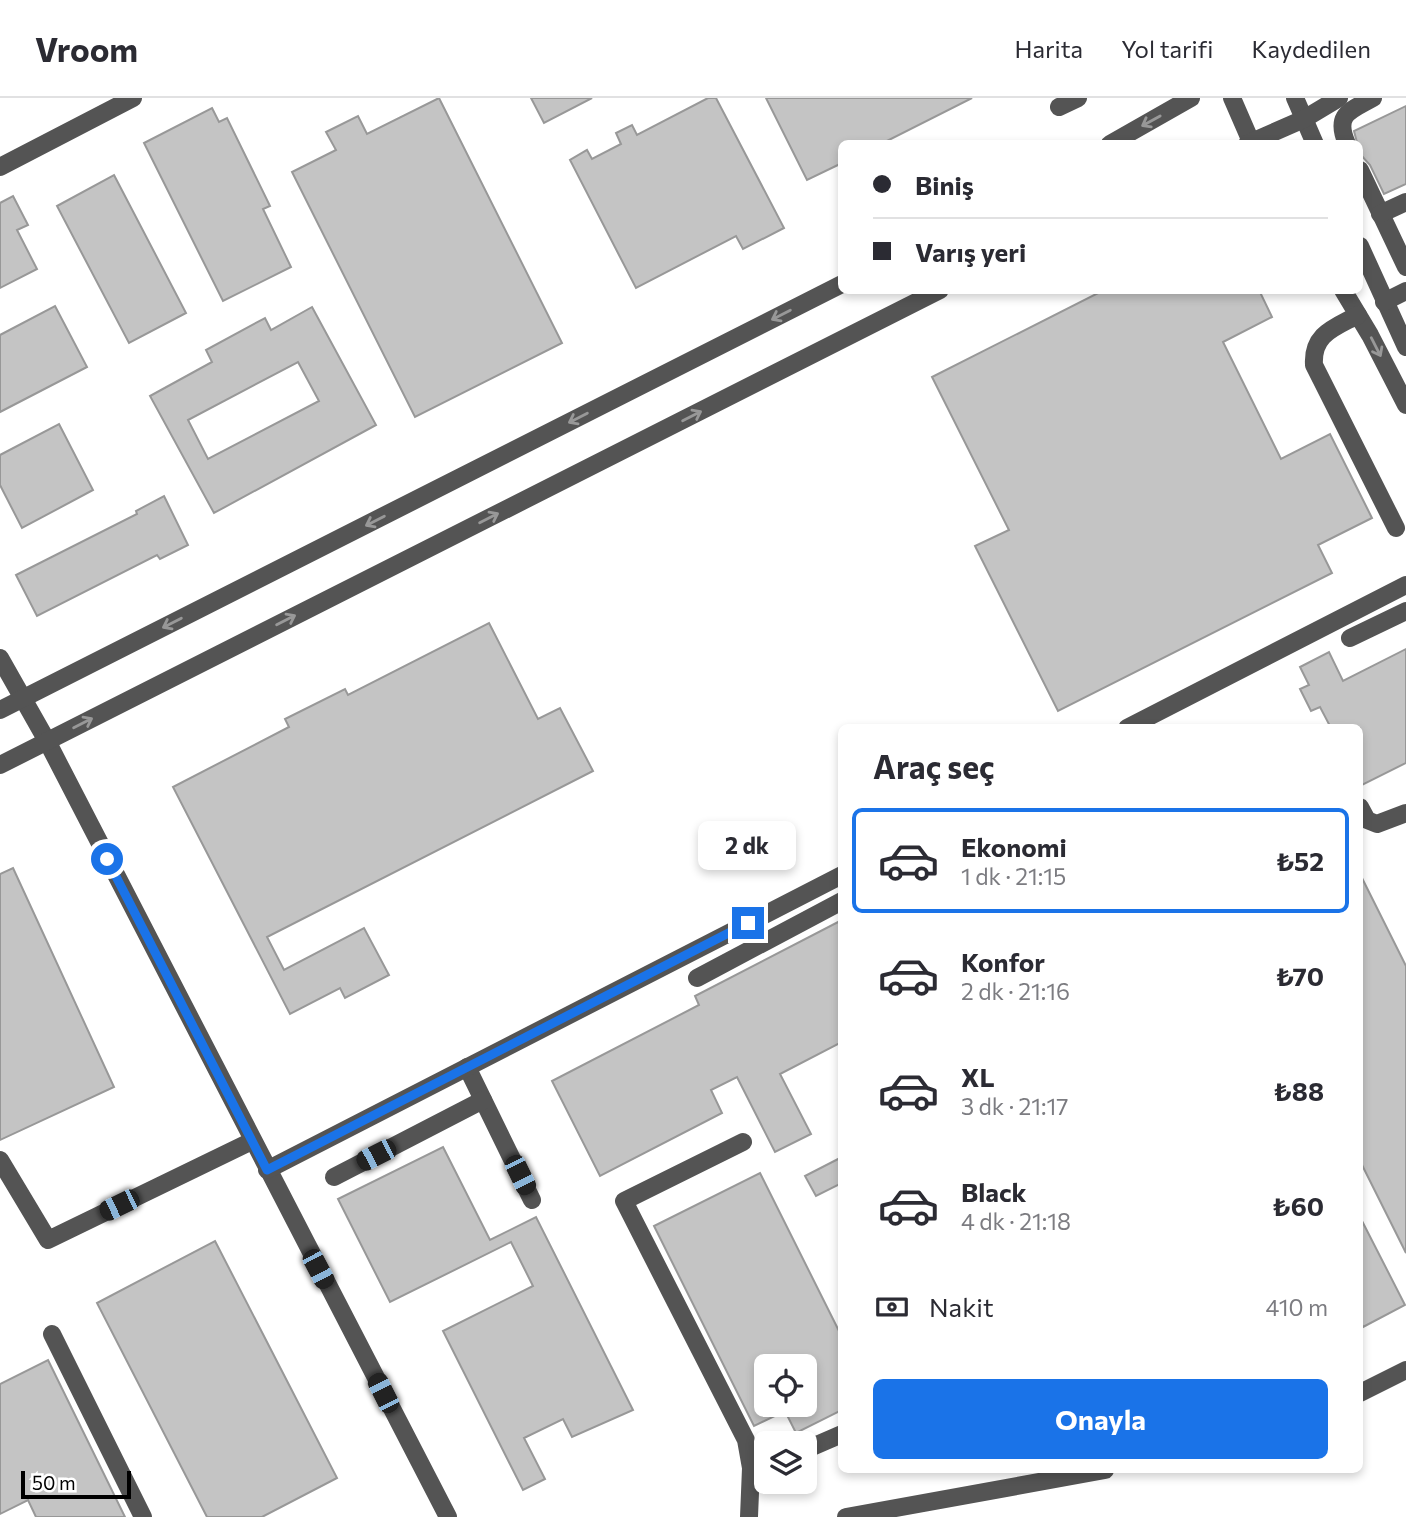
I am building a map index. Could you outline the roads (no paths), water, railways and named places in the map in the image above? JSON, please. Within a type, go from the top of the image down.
[{"type":"street","points":[[0,167],[133,98]]},
{"type":"street","points":[[1059,107],[1078,98]]},
{"type":"street","points":[[1232,98],[1249,140]]},
{"type":"street","points":[[1295,98],[1313,140]]},
{"type":"street","points":[[1257,140],[1304,119],[1339,98]]},
{"type":"street","points":[[1346,140],[1341,129],[1343,119],[1350,110],[1373,98]]},
{"type":"street","points":[[1117,140],[1184,100]]},
{"type":"street","points":[[1363,177],[1406,267]]},
{"type":"street","points":[[1380,214],[1406,202]]},
{"type":"street","points":[[1363,253],[1406,347]]},
{"type":"street","points":[[0,710],[838,286]]},
{"type":"street","points":[[1384,302],[1406,291]]},
{"type":"street","points":[[0,765],[932,294]]},
{"type":"street","points":[[1345,294],[1406,405]]},
{"type":"street","points":[[1358,315],[1322,334],[1314,350],[1314,365],[1396,528]]},
{"type":"street","points":[[1135,724],[1406,585]]},
{"type":"street","points":[[1350,638],[1406,611]]},
{"type":"street","points":[[0,657],[21,699],[47,741],[448,1517]]},
{"type":"street","points":[[1363,813],[1367,820],[1377,824],[1406,813]]},
{"type":"street","points":[[267,1170],[838,877]]},
{"type":"street","points":[[697,978],[838,903]]},
{"type":"street","points":[[467,1067],[532,1200]]},
{"type":"street","points":[[334,1177],[483,1100]]},
{"type":"street","points":[[0,1160],[48,1240],[252,1141]]},
{"type":"street","points":[[743,1142],[624,1201],[754,1456]]},
{"type":"street","points":[[52,1334],[143,1517]]},
{"type":"street","points":[[1363,1392],[1406,1370]]},
{"type":"street","points":[[817,1445],[838,1436]]},
{"type":"street","points":[[846,1517],[1030,1477],[1073,1473]]},
{"type":"street","points":[[749,1517],[754,1492]]}]
